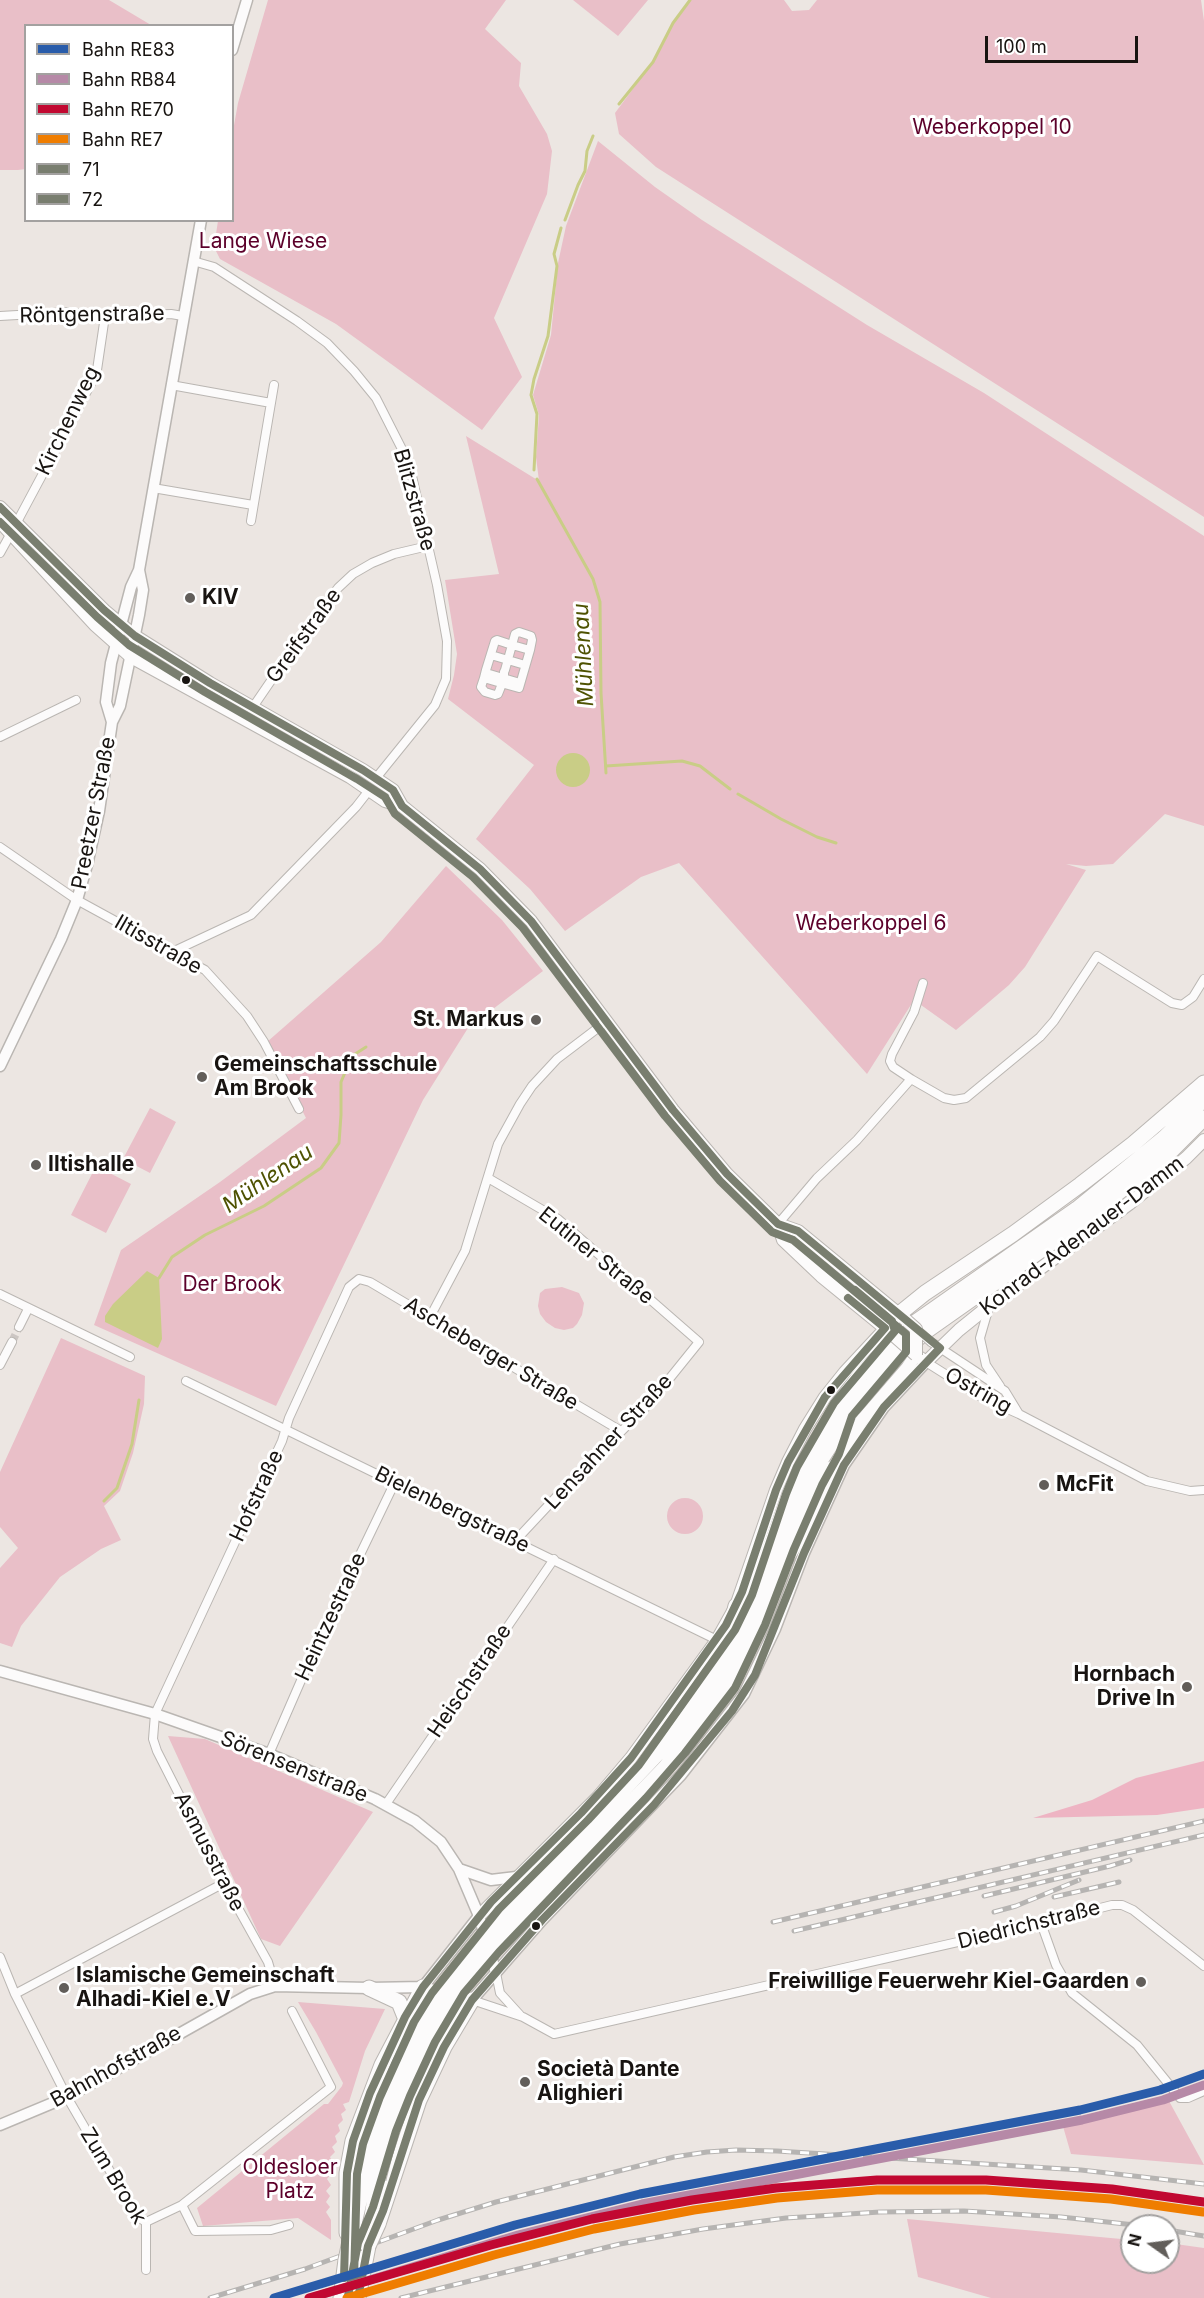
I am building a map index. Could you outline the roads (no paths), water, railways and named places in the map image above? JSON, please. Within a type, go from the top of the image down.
[{"type":"highway","points":[[907,1321],[925,1293],[1013,1234],[1080,1185],[1133,1144],[1204,1083]]},
{"type":"highway","name":"Konrad-Adenauer-Damm","points":[[984,1291],[1077,1209],[1164,1138],[1204,1099]]},
{"type":"highway","name":"Konrad-Adenauer-Damm","points":[[984,1291],[1082,1221],[1173,1149],[1204,1118]]},
{"type":"highway","points":[[350,2232],[371,2177],[384,2104],[418,2027],[443,1987],[504,1914],[558,1869],[664,1768],[700,1723],[742,1658],[758,1623],[803,1497],[822,1458],[863,1394],[902,1352],[926,1331],[984,1291]]},
{"type":"highway","points":[[558,1869],[690,1716],[719,1671],[746,1614],[790,1494],[809,1454],[841,1401],[861,1374],[891,1343],[916,1322],[984,1291]]},
{"type":"highway","points":[[776,1568],[790,1555],[833,1468]]},
{"type":"highway","points":[[719,1671],[736,1606]]},
{"type":"highway","points":[[341,2298],[350,2232],[347,2173],[353,2141],[374,2083],[405,2017],[423,1987]]},
{"type":"highway","points":[[369,1988],[399,2002],[405,2017]]},
{"type":"highway","points":[[358,2298],[374,2225],[418,2100],[444,2047],[472,2000]]},
{"type":"highway","points":[[371,2177],[374,2225]]},
{"type":"main road","points":[[234,43],[247,0]]},
{"type":"main road","name":"Preetzer Straße","points":[[112,722],[106,702],[116,645],[131,587],[139,570],[201,222]]},
{"type":"main road","name":"Ostring","points":[[0,507],[135,636],[253,706],[373,784]]},
{"type":"main road","name":"Ostring","points":[[0,522],[116,645],[131,657],[373,784],[393,790],[402,806],[480,869],[522,910],[705,1150],[778,1224],[798,1231],[907,1321]]},
{"type":"main road","name":"Preetzer Straße","points":[[0,1066],[46,973],[77,900],[99,811],[112,722],[120,706],[135,636],[143,590],[139,570]]},
{"type":"main road","name":"Konrad-Adenauer-Damm","points":[[921,1358],[935,1345],[959,1330],[984,1291],[1129,1204],[1186,1158],[1204,1140]]},
{"type":"main road","name":"Ostring","points":[[778,1224],[783,1240],[821,1276],[921,1358]]},
{"type":"main road","points":[[423,1987],[479,1916],[598,1797],[631,1758],[717,1640],[736,1606],[776,1490],[801,1437],[825,1397],[888,1331],[907,1321],[921,1358]]},
{"type":"main road","points":[[833,1468],[862,1420],[907,1368],[921,1358]]},
{"type":"main road","points":[[472,2000],[542,1920],[681,1775],[744,1694],[776,1629],[818,1518],[849,1458],[921,1358]]},
{"type":"main road","points":[[849,1458],[862,1420]]},
{"type":"main road","name":"Sörensenstraße","points":[[0,1671],[155,1714],[269,1754],[386,1804],[415,1821],[441,1842],[459,1869],[479,1916],[496,1973]]},
{"type":"main road","points":[[459,1869],[491,1880],[516,1877]]},
{"type":"main road","name":"Bahnhofstraße","points":[[1,2124],[67,2097],[250,1994],[275,1986],[423,1987],[472,2000]]},
{"type":"street","name":"Blitzstraße","points":[[176,954],[251,915],[349,815],[435,705],[446,679],[447,641],[409,463],[376,398],[354,370],[327,343],[214,267],[193,261]]},
{"type":"street","name":"Röntgenstraße","points":[[0,316],[69,312],[105,316],[171,314],[183,316]]},
{"type":"street","name":"Kirchenweg","points":[[17,522],[93,380],[97,370],[105,316]]},
{"type":"street","points":[[171,385],[271,403]]},
{"type":"street","points":[[251,521],[274,385]]},
{"type":"street","points":[[153,488],[253,505]]},
{"type":"street","points":[[0,553],[10,535]]},
{"type":"street","name":"Greifstraße","points":[[253,706],[309,625],[338,588],[353,574],[394,554],[428,546]]},
{"type":"street","points":[[485,675],[502,680],[520,683],[530,650],[532,640],[531,636],[519,632],[515,634],[512,645],[508,660],[502,680],[497,694],[485,692],[481,687],[495,641],[512,645],[530,650]]},
{"type":"street","points":[[491,655],[525,665]]},
{"type":"street","points":[[0,737],[76,700]]},
{"type":"street","name":"Iltisstraße","points":[[0,847],[77,900],[205,970],[247,1016],[264,1042],[299,1109]]},
{"type":"street","points":[[923,983],[914,1012],[890,1061],[893,1067],[911,1079],[944,1098],[954,1100],[966,1098],[1040,1037],[1054,1021],[1097,956],[1172,1003],[1182,1005],[1193,997],[1204,979]]},
{"type":"street","points":[[430,1317],[465,1251],[498,1144],[520,1104],[532,1086],[557,1059],[607,1021]]},
{"type":"street","points":[[778,1224],[817,1178],[857,1140],[911,1079]]},
{"type":"street","name":"Eutiner Straße","points":[[488,1178],[558,1219],[699,1342]]},
{"type":"street","name":"Ascheberger Straße","points":[[359,1280],[370,1282],[621,1431]]},
{"type":"street","name":"Hofstraße","points":[[155,1714],[282,1441],[289,1418],[334,1316],[349,1287],[359,1280]]},
{"type":"street","name":"Ostring","points":[[984,1291],[984,1319],[980,1338],[986,1365],[1019,1414]]},
{"type":"street","points":[[0,1294],[130,1358]]},
{"type":"street","points":[[19,1327],[28,1309]]},
{"type":"street","name":"Ostring","points":[[907,1321],[935,1345],[1002,1389]]},
{"type":"street","points":[[0,1365],[12,1342]]},
{"type":"street","name":"Lensahner Straße","points":[[516,1540],[649,1404],[699,1342]]},
{"type":"street","name":"Ostring","points":[[921,1358],[983,1398],[1019,1414],[1147,1481],[1190,1491],[1204,1490]]},
{"type":"street","name":"Bielenbergstraße","points":[[186,1381],[717,1640]]},
{"type":"street","name":"Heintzestraße","points":[[269,1754],[316,1646],[395,1482]]},
{"type":"street","name":"Heischstraße","points":[[386,1804],[554,1559]]},
{"type":"street","name":"Asmusstraße","points":[[155,1714],[153,1739],[158,1751],[224,1883],[268,1962],[275,1986]]},
{"type":"street","points":[[15,1994],[224,1883]]},
{"type":"street","name":"Diedrichstraße","points":[[472,2000],[523,2017],[554,2034],[1112,1905],[1122,1905],[1133,1910],[1204,1966]]},
{"type":"street","points":[[1041,1923],[1056,1965],[1072,1992],[1137,2045],[1180,2098],[1188,2098],[1204,2091]]},
{"type":"street","name":"Zum Brook","points":[[0,1958],[15,1994],[67,2097],[136,2216],[146,2222],[146,2270]]},
{"type":"street","name":"Diedrichstraße","points":[[496,1973],[500,1993],[523,2017]]},
{"type":"street","points":[[146,2222],[182,2205],[331,2088],[292,2011]]},
{"type":"street","points":[[182,2205],[195,2231],[271,2230],[289,2225]]},
{"type":"waterway","name":"Mühlenau","points":[[619,104],[653,62],[673,23],[690,0]]},
{"type":"waterway","name":"Mühlenau","points":[[565,220],[585,171],[587,151],[593,136]]},
{"type":"waterway","name":"Mühlenau","points":[[534,470],[537,414],[531,395],[548,336],[557,266],[554,254],[561,228]]},
{"type":"waterway","name":"Mühlenau","points":[[537,479],[593,579],[600,602],[601,693],[606,773]]},
{"type":"waterway","points":[[606,766],[682,761],[700,766],[730,789]]},
{"type":"waterway","name":"Mühlenau","points":[[738,794],[781,819],[817,837],[836,843]]},
{"type":"waterway","name":"Mühlenau","points":[[159,1278],[172,1257],[205,1235],[264,1206],[321,1168],[339,1143],[341,1082],[352,1056],[366,1047]]},
{"type":"waterway","points":[[104,1501],[117,1488],[132,1444],[139,1400]]},
{"type":"tunnel","points":[[12,1342],[19,1327]]},
{"type":"railway","points":[[773,1922],[1204,1821]]},
{"type":"railway","points":[[794,1931],[1204,1835]]},
{"type":"railway","points":[[984,1896],[1130,1860]]},
{"type":"railway","points":[[994,1912],[1016,1906],[1079,1880]]},
{"type":"railway","points":[[1054,1897],[1119,1882]]},
{"type":"railway","points":[[210,2298],[305,2269],[438,2220],[496,2202],[674,2157],[707,2152],[777,2151],[1081,2170],[1204,2184]]},
{"type":"railway","points":[[401,2298],[620,2244],[703,2229],[786,2218],[880,2212],[964,2211],[1120,2223]]},
{"type":"railway","points":[[1180,2232],[1204,2236]]},
{"type":"rail line","name":"RE83","points":[[274,2298],[515,2225],[640,2194],[1080,2110],[1160,2090],[1204,2074]]},
{"type":"rail line","name":"RB84","points":[[310,2298],[518,2235],[642,2204],[1082,2120],[1163,2100],[1204,2085]]},
{"type":"rail line","name":"RE70","points":[[309,2298],[491,2245],[592,2219],[692,2200],[776,2188],[877,2180],[986,2180],[1112,2189],[1204,2202]]},
{"type":"rail line","name":"RE7","points":[[347,2298],[494,2255],[594,2229],[694,2210],[777,2198],[877,2190],[986,2190],[1111,2199],[1203,2212]]},
{"type":"place","name":"KIV","points":[[190,598]]},
{"type":"place","name":"St. Markus","points":[[536,1020]]},
{"type":"place","name":"Gemeinschaftsschule Am Brook","points":[[202,1077]]},
{"type":"place","name":"Iltishalle","points":[[36,1165]]},
{"type":"place","name":"McFit","points":[[1044,1485]]},
{"type":"place","name":"Hornbach Drive In","points":[[1187,1687]]},
{"type":"place","name":"Freiwillige Feuerwehr Kiel-Gaarden","points":[[1141,1982]]},
{"type":"place","name":"Islamische Gemeinschaft Alhadi-Kiel e.V","points":[[64,1988]]},
{"type":"place","name":"Società Dante Alighieri","points":[[525,2082]]},
{"type":"park label","name":"Weberkoppel 10","points":[[992,128]]},
{"type":"park label","name":"Lange Wiese","points":[[263,242]]},
{"type":"park label","name":"Weberkoppel 6","points":[[871,924]]},
{"type":"park label","name":"Der Brook","points":[[232,1285]]},
{"type":"park label","name":"Oldesloer Platz","points":[[290,2180]]}]
